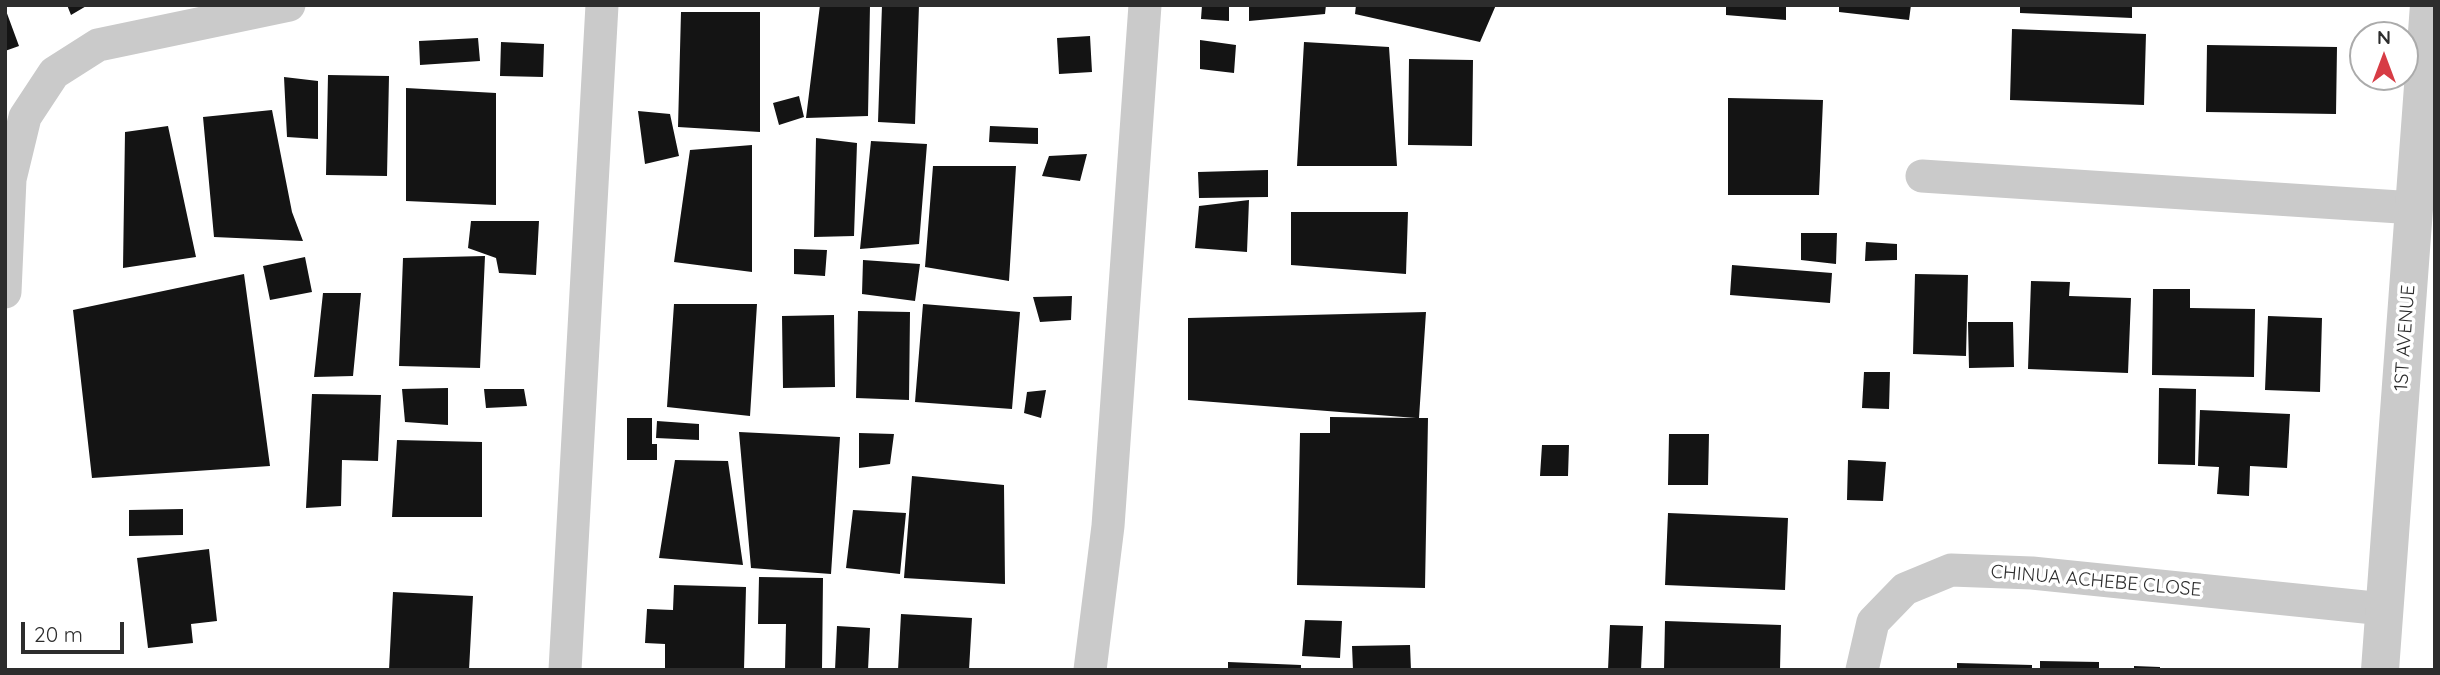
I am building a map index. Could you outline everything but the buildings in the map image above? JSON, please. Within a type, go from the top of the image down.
[{"type":"street","points":[[5,292],[10,179],[25,117],[54,73],[99,45],[289,5]]},
{"type":"street","points":[[565,670],[602,5]]},
{"type":"street","points":[[1090,670],[1108,526],[1145,5]]},
{"type":"street","name":"1ST AVENUE","points":[[2380,670],[2429,5]]},
{"type":"street","points":[[1922,176],[2415,208]]},
{"type":"street","name":"CHINUA ACHEBE CLOSE","points":[[1862,670],[1873,622],[1905,589],[1951,570],[2032,573],[2384,609]]}]
